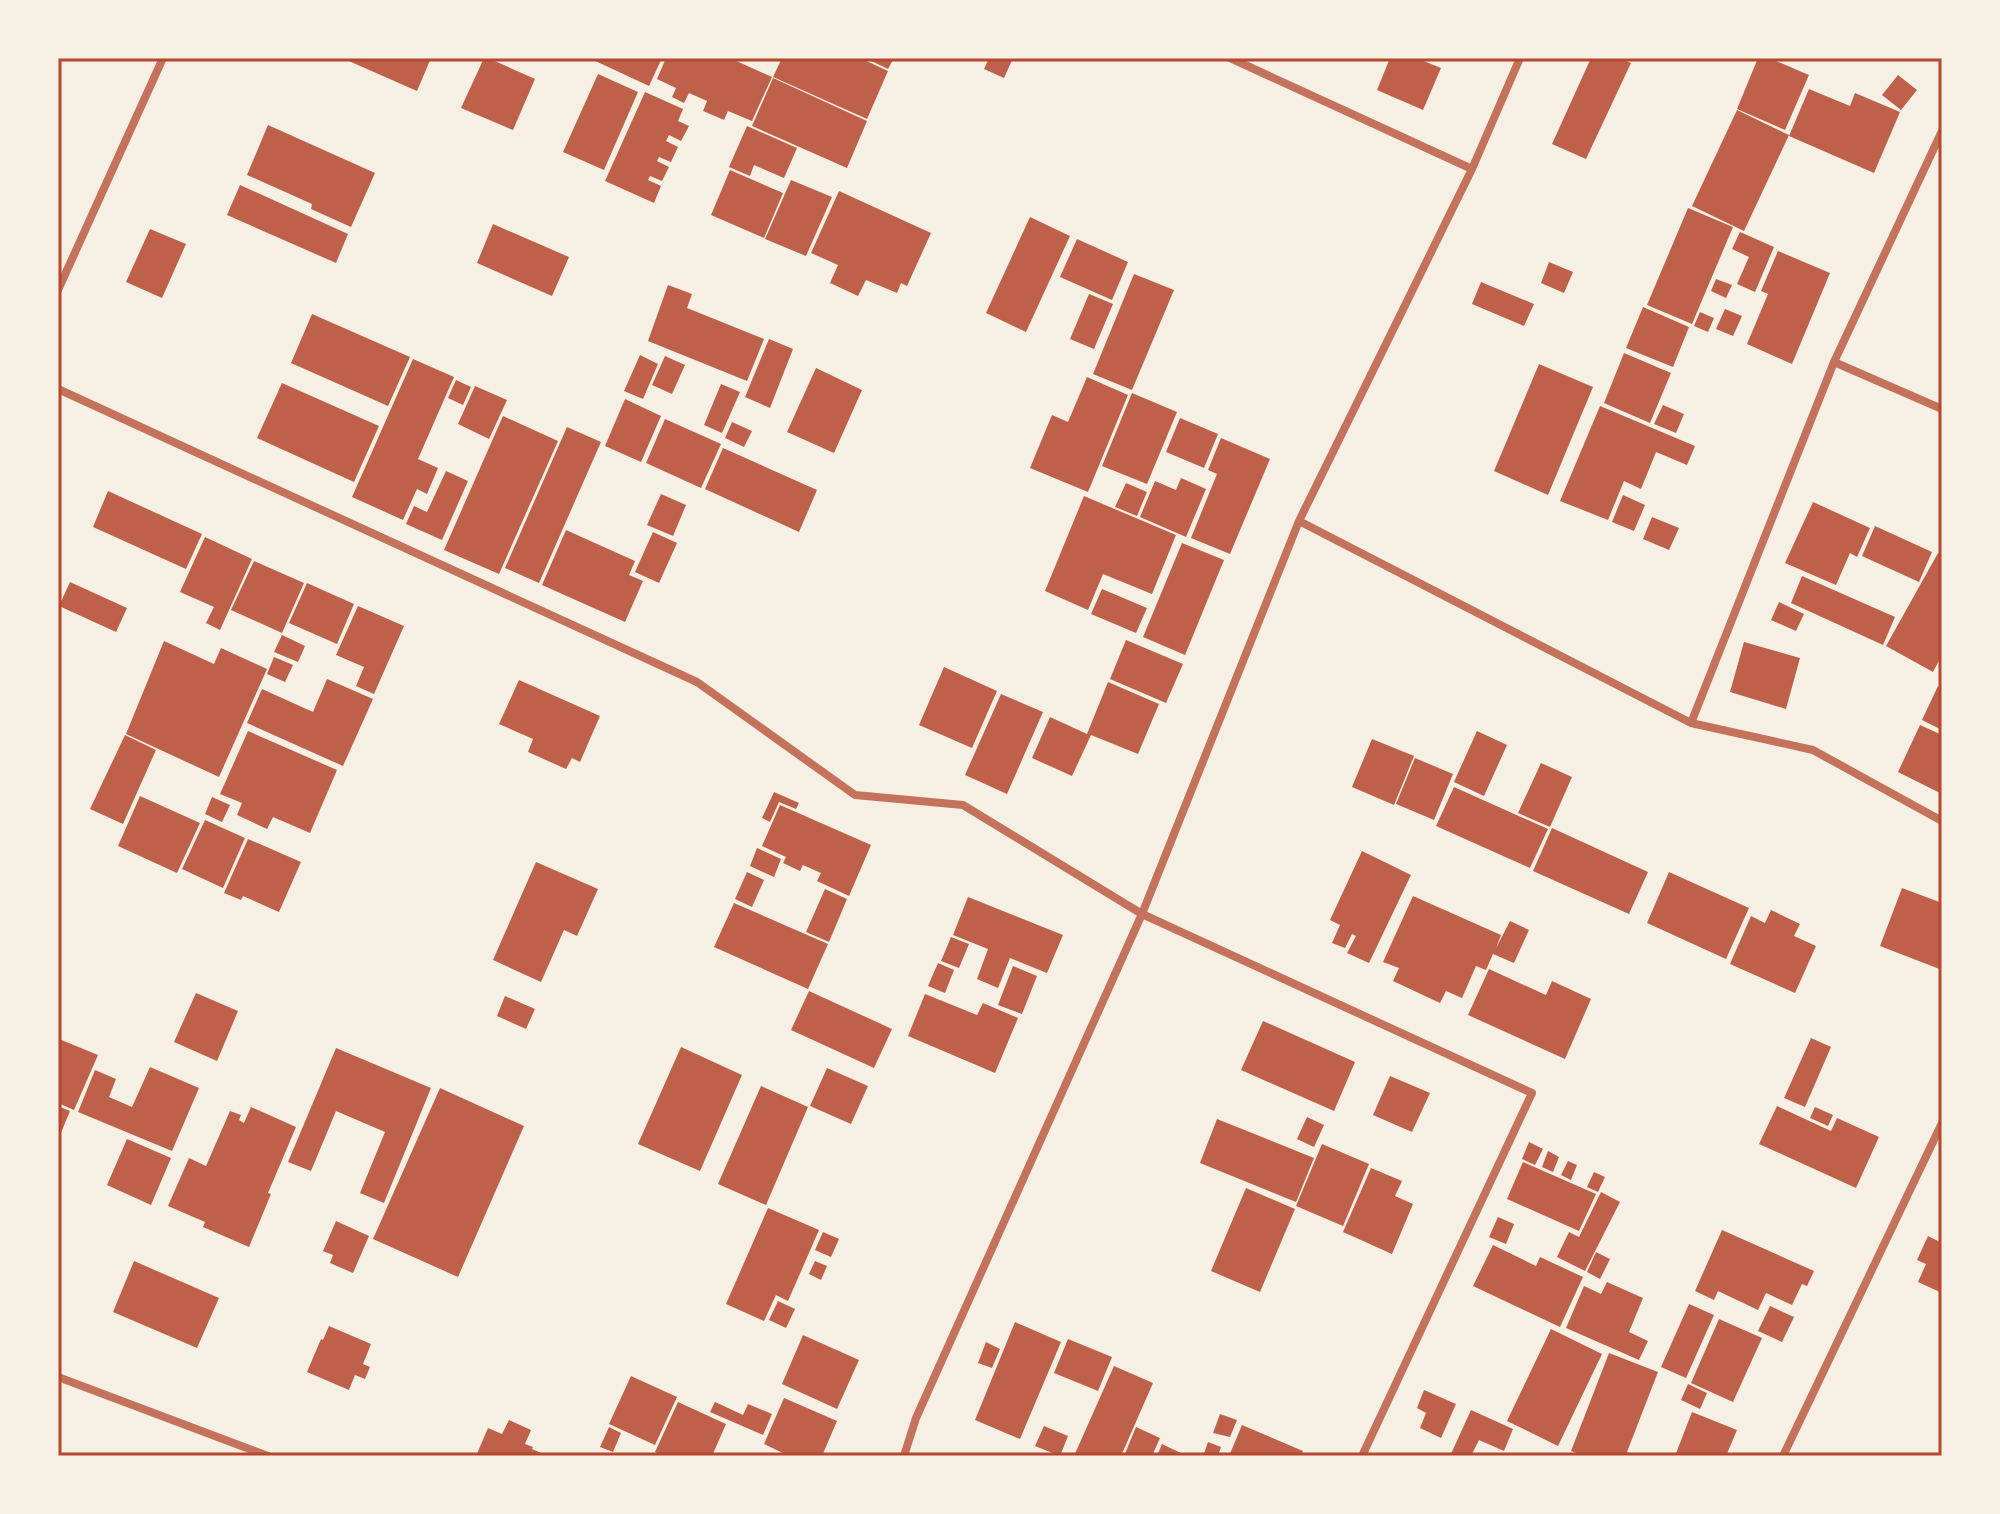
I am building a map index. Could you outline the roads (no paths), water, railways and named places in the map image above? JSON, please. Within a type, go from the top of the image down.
[{"type":"street","points":[[58,290],[163,58]]},
{"type":"street","points":[[1230,58],[1472,169]]},
{"type":"street","points":[[904,1456],[916,1418],[1142,914],[1299,521],[1472,169],[1520,58]]},
{"type":"street","points":[[1691,723],[1834,362],[1942,131]]},
{"type":"street","points":[[1834,362],[1942,409]]},
{"type":"street","points":[[58,389],[697,682],[855,795],[963,805],[1142,914],[1532,1093],[1362,1456]]},
{"type":"street","points":[[1299,521],[1691,723],[1813,750],[1942,821]]},
{"type":"street","points":[[1783,1456],[1942,1123]]},
{"type":"street","points":[[58,1377],[268,1456]]}]
